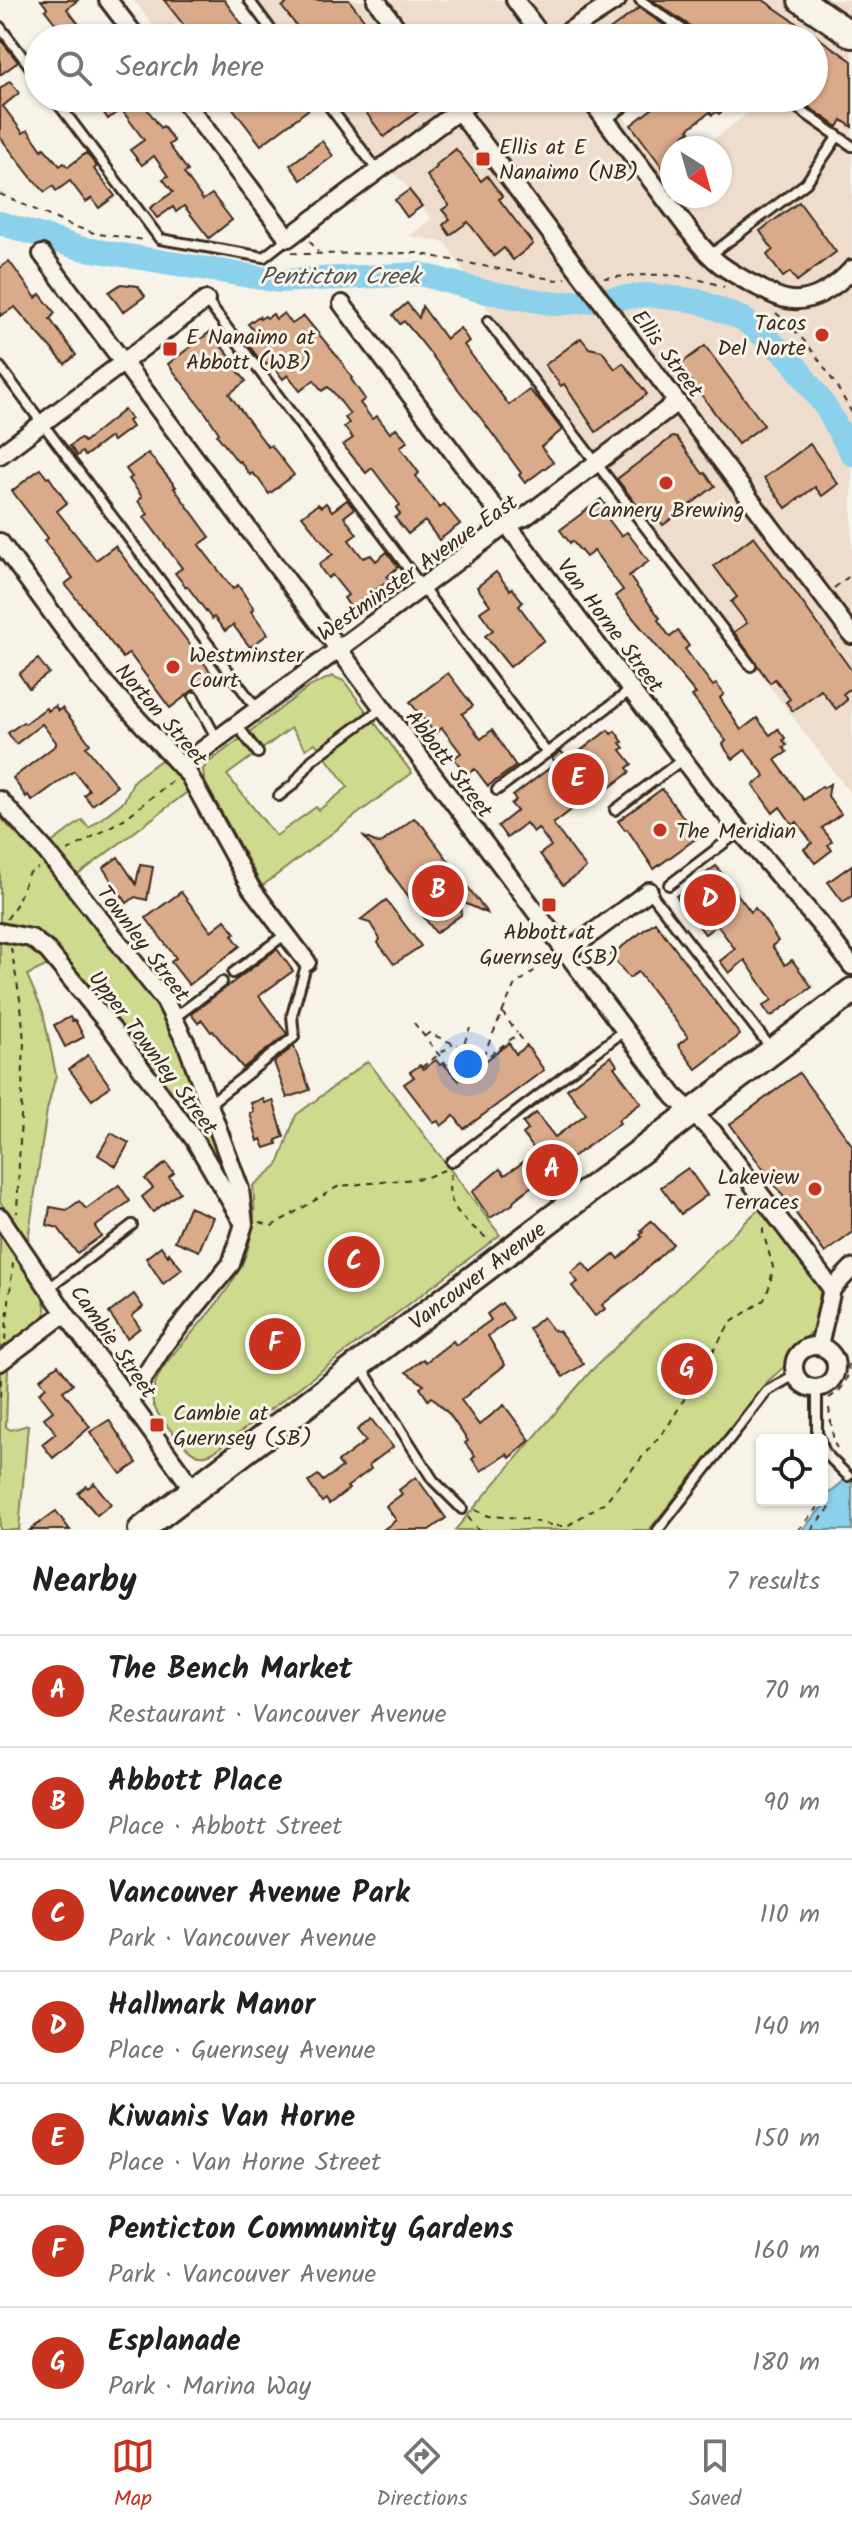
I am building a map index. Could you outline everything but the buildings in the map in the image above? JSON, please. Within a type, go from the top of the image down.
[{"type":"street","points":[[108,0],[126,24]]},
{"type":"street","points":[[376,0],[394,24]]},
{"type":"street","points":[[515,0],[533,24]]},
{"type":"street","points":[[580,24],[617,0]]},
{"type":"street","points":[[801,0],[852,35]]},
{"type":"street","points":[[193,112],[288,238],[378,171],[445,112]]},
{"type":"street","name":"Ellis Street","points":[[460,112],[852,635]]},
{"type":"street","points":[[600,112],[708,256],[729,271],[787,300],[820,294],[838,283],[852,269]]},
{"type":"street","name":"Abbott Street","points":[[42,254],[674,1096],[713,1132],[832,1289]]},
{"type":"street","points":[[0,455],[206,300]]},
{"type":"street","name":"Van Horne Street","points":[[342,304],[683,759],[852,966]]},
{"type":"street","name":"Westminster Avenue East","points":[[183,768],[236,724],[337,649],[507,524],[525,517],[677,402]]},
{"type":"street","name":"Norton Street","points":[[0,542],[99,677],[183,768],[251,888],[307,962]]},
{"type":"street","name":"Townley Street","points":[[0,800],[165,1001],[187,1045],[240,1189],[243,1220]]},
{"type":"street","points":[[565,950],[649,891]]},
{"type":"street","name":"Upper Townley Street","points":[[5,934],[31,938],[48,951],[112,1029],[194,1139],[243,1220]]},
{"type":"street","name":"Vancouver Avenue","points":[[141,1530],[852,991]]},
{"type":"street","name":"Cambie Street","points":[[0,1217],[65,1313],[193,1489]]},
{"type":"street","points":[[129,1401],[165,1344],[231,1264],[243,1220]]},
{"type":"street","points":[[819,1346],[832,1289],[852,1268]]},
{"type":"street","points":[[1,1361],[65,1313]]},
{"type":"street","points":[[819,1346],[831,1353],[837,1366],[833,1380],[817,1388],[805,1386],[796,1374],[795,1363],[801,1352],[819,1346]]},
{"type":"lane","points":[[249,0],[267,24]]},
{"type":"lane","points":[[640,0],[675,24]]},
{"type":"lane","points":[[0,27],[24,59]]},
{"type":"lane","points":[[65,112],[160,239],[264,257],[288,238]]},
{"type":"lane","points":[[334,112],[378,171]]},
{"type":"lane","points":[[606,120],[617,112]]},
{"type":"lane","points":[[803,112],[852,146]]},
{"type":"lane","points":[[708,256],[806,183],[838,136]]},
{"type":"lane","points":[[206,300],[547,753]]},
{"type":"lane","points":[[488,321],[751,666]]},
{"type":"lane","points":[[0,367],[257,709]]},
{"type":"lane","points":[[497,790],[632,690]]},
{"type":"lane","points":[[194,697],[217,739]]},
{"type":"lane","points":[[279,796],[294,784],[312,760],[382,708]]},
{"type":"lane","points":[[236,724],[258,753]]},
{"type":"lane","points":[[615,810],[683,759]]},
{"type":"lane","points":[[669,885],[740,831]]},
{"type":"lane","points":[[649,891],[773,1051]]},
{"type":"lane","points":[[233,973],[286,934]]},
{"type":"lane","points":[[209,1104],[294,1037],[292,1015],[307,962]]},
{"type":"lane","points":[[174,1018],[222,982]]},
{"type":"lane","points":[[451,1162],[625,1030]]},
{"type":"lane","points":[[49,1288],[132,1225]]},
{"type":"lane","points":[[359,1364],[433,1480],[462,1509]]},
{"type":"lane","points":[[658,1530],[767,1391],[796,1374]]},
{"type":"lane","points":[[817,1388],[817,1434]]},
{"type":"lane","points":[[828,1453],[848,1476]]},
{"type":"path","points":[[0,194],[97,234],[136,240],[160,239]]},
{"type":"path","points":[[823,596],[852,574]]},
{"type":"path","points":[[0,1397],[15,1237],[24,1042],[18,981],[5,934],[28,874],[127,817],[183,768]]},
{"type":"path","points":[[483,1056],[514,986],[565,950]]},
{"type":"path","points":[[502,1012],[530,1050]]},
{"type":"path","points":[[414,1023],[453,1073],[470,1028]]},
{"type":"path","points":[[425,1036],[429,1033],[486,1058],[518,1034]]},
{"type":"path","points":[[422,1067],[454,1043]]},
{"type":"path","points":[[243,1220],[272,1226],[339,1186],[425,1178],[453,1167],[447,1190],[454,1208],[505,1254]]},
{"type":"path","points":[[563,1530],[605,1502],[668,1426],[730,1323],[764,1300],[773,1267],[763,1232],[765,1199]]},
{"type":"path","points":[[832,1460],[840,1451],[834,1443],[828,1399],[844,1386],[849,1372],[848,1359]]},
{"type":"path","points":[[798,1530],[819,1506]]},
{"type":"path","points":[[811,1530],[830,1508]]},
{"type":"path","points":[[462,1509],[476,1510],[489,1516],[567,1526]]},
{"type":"path","points":[[462,1509],[478,1530]]},
{"type":"shaded area","points":[[134,0],[208,0],[177,24],[152,24]]},
{"type":"shaded area","points":[[256,0],[852,0],[852,796],[490,312],[445,242],[409,236],[431,219],[404,183],[369,148],[341,112],[626,112],[622,115],[660,166],[660,208],[732,208],[732,136],[718,136],[750,112],[828,112],[828,24],[274,24]]},
{"type":"green space","points":[[332,676],[344,681],[412,773],[262,886],[204,780],[203,769],[309,687]],"holes":[[[291,728],[306,749],[315,743],[348,787],[319,810],[316,807],[276,836],[227,775]]]},
{"type":"green space","points":[[165,757],[190,790],[75,877],[50,844],[82,820],[89,828],[124,801],[134,780]]},
{"type":"green space","points":[[0,817],[61,881],[154,1001],[193,1081],[199,1106],[235,1181],[238,1197],[51,948],[0,926]]},
{"type":"green space","points":[[0,939],[27,943],[52,963],[27,975],[43,1012],[56,1075],[47,1110],[28,1240],[0,1202]]},
{"type":"green space","points":[[368,1061],[500,1235],[214,1452],[196,1454],[178,1439],[155,1408],[154,1386],[170,1358],[219,1300],[240,1267],[252,1230],[253,1186],[278,1165],[296,1115]]},
{"type":"green space","points":[[762,1206],[821,1288],[813,1329],[791,1349],[784,1367],[767,1382],[649,1530],[455,1530],[591,1371]]},
{"type":"green space","points":[[0,1229],[40,1289],[45,1314],[37,1328],[0,1355]]},
{"type":"green space","points":[[8,1368],[6,1427],[11,1430],[28,1425],[19,1530],[0,1530],[0,1374]]},
{"type":"water","points":[[852,1472],[852,1530],[802,1530],[823,1506],[828,1506],[828,1494]]},
{"type":"waterway","name":"Penticton Creek","points":[[0,223],[80,248],[279,281],[420,274],[486,292],[556,304],[647,295],[698,301],[743,319],[789,357],[827,409],[852,454]]},
{"type":"place","name":"Ellis at E Nanaimo (NB)","points":[[483,159]]},
{"type":"place","name":"Tacos Del Norte","points":[[822,335]]},
{"type":"place","name":"E Nanaimo at Abbott (WB)","points":[[170,349]]},
{"type":"place","name":"Cannery Brewing","points":[[666,483]]},
{"type":"place","name":"Westminster Court","points":[[173,667]]},
{"type":"place","name":"Kiwanis Van Horne","points":[[578,779]]},
{"type":"place","name":"The Meridian","points":[[660,830]]},
{"type":"place","name":"Abbott Place","points":[[438,891]]},
{"type":"place","name":"Hallmark Manor","points":[[710,900]]},
{"type":"place","name":"Abbott at Guernsey (SB)","points":[[549,905]]},
{"type":"place","name":"The Bench Market","points":[[552,1170]]},
{"type":"place","name":"Lakeview Terraces","points":[[815,1189]]},
{"type":"place","name":"Vancouver Avenue Park","points":[[354,1262]]},
{"type":"place","name":"Penticton Community Gardens","points":[[275,1344]]},
{"type":"place","name":"Esplanade","points":[[687,1369]]},
{"type":"place","name":"Cambie at Guernsey (SB)","points":[[157,1425]]}]
